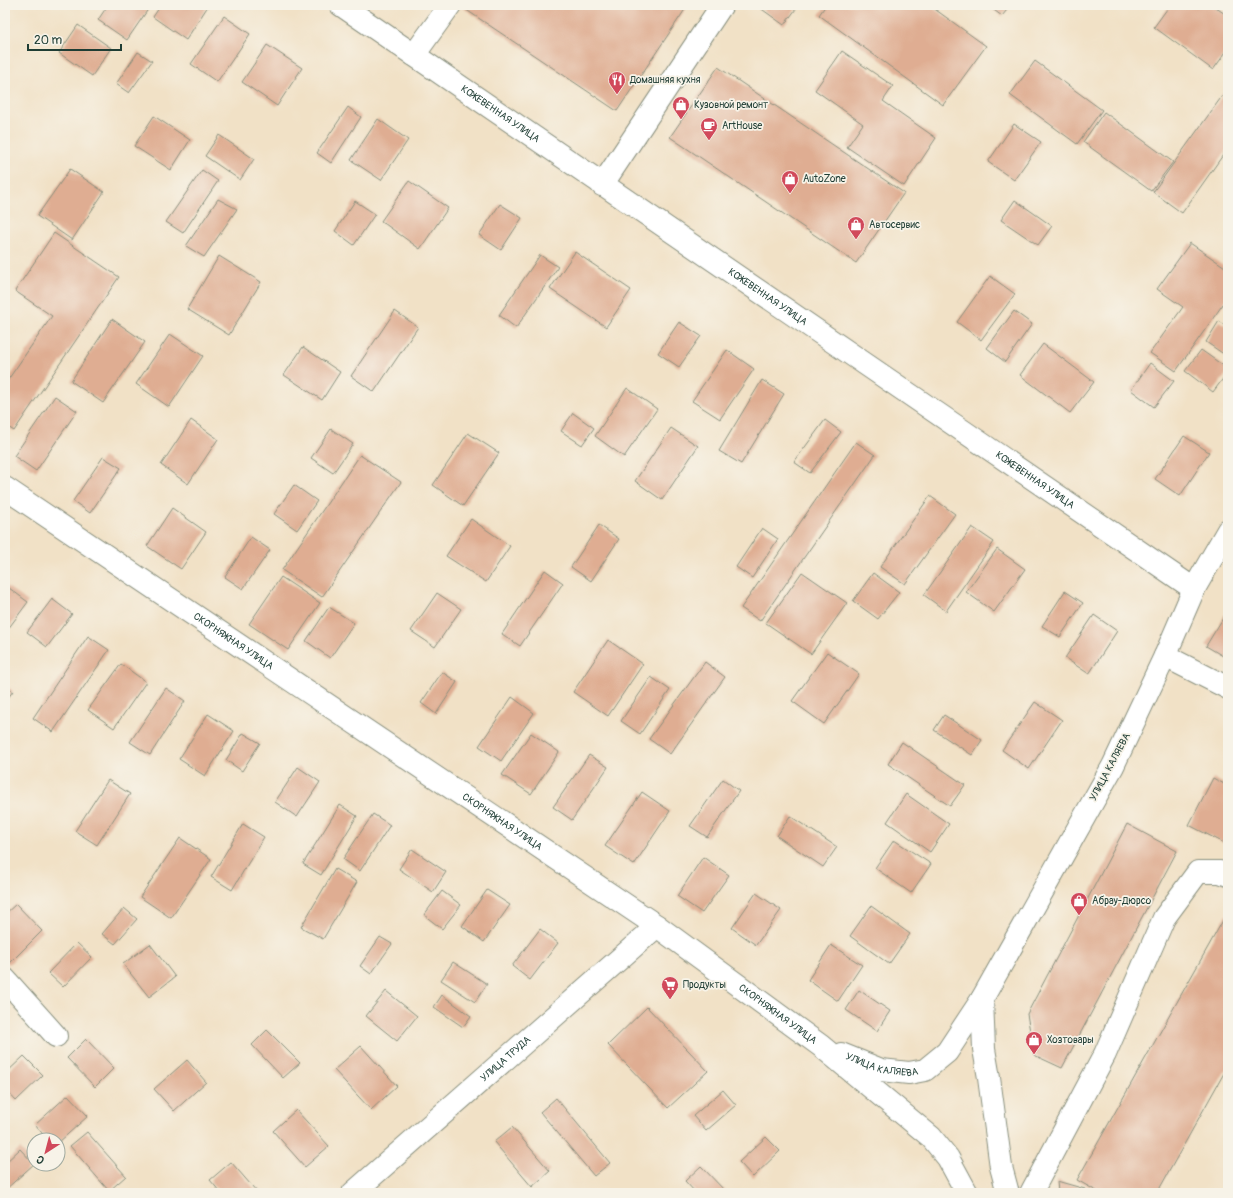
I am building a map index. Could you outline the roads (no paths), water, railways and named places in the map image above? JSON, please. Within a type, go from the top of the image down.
[{"type":"main road","name":"КОЖЕВЕННАЯ УЛИЦА","points":[[341,5],[1194,589]]},
{"type":"main road","points":[[414,55],[450,5]]},
{"type":"main road","points":[[602,185],[722,5]]},
{"type":"main road","name":"СКОРНЯЖНАЯ УЛИЦА","points":[[5,488],[657,926],[821,1046],[931,1137],[948,1158],[967,1193]]},
{"type":"main road","name":"УЛИЦА КАЛЯЕВА","points":[[821,1046],[881,1070],[909,1073],[925,1070],[947,1052],[982,999],[1113,766],[1165,656],[1194,589],[1228,530]]},
{"type":"main road","points":[[1165,656],[1228,688]]},
{"type":"main road","points":[[1031,1193],[1105,1054],[1164,918],[1198,872],[1220,872],[1228,875]]},
{"type":"main road","name":"УЛИЦА ТРУДА","points":[[353,1193],[657,926]]},
{"type":"main road","points":[[5,979],[56,1036]]},
{"type":"main road","points":[[982,999],[984,1049],[1001,1167],[1008,1193]]},
{"type":"place","name":"Домашняя кухня","points":[[617,95]]},
{"type":"place","name":"Кузовной ремонт","points":[[681,120]]},
{"type":"place","name":"ArtHouse","points":[[709,141]]},
{"type":"place","name":"AutoZone","points":[[790,194]]},
{"type":"place","name":"Автосервис","points":[[856,240]]},
{"type":"place","name":"Абрау-Дюрсо","points":[[1079,916]]},
{"type":"place","name":"Продукты","points":[[670,1000]]},
{"type":"place","name":"Хозтовары","points":[[1034,1055]]}]
